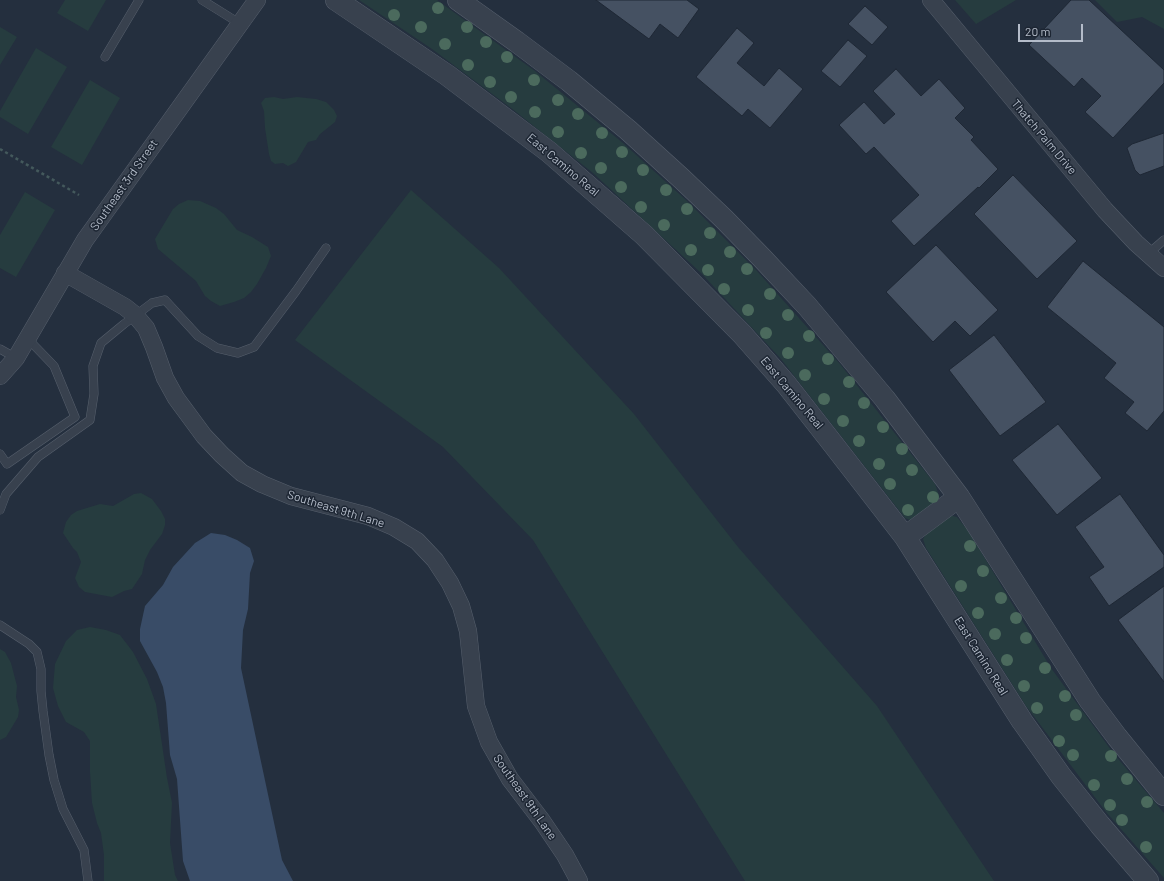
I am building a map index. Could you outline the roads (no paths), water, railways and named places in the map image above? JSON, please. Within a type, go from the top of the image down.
[{"type":"street","name":"Southeast 3rd Street","points":[[0,376],[16,358],[85,240],[239,23],[257,0]]},
{"type":"street","name":"East Camino Real","points":[[336,0],[447,75],[549,152],[644,235],[742,334],[786,384],[905,537],[1022,721],[1061,776],[1100,825],[1148,881]]},
{"type":"street","points":[[458,0],[517,42],[569,82],[682,178],[724,219],[807,306],[848,353],[885,399],[959,497],[1090,701],[1117,738],[1164,795]]},
{"type":"street","name":"Thatch Palm Drive","points":[[931,0],[1105,210],[1136,243],[1164,268]]},
{"type":"street","name":"Southeast 9th Lane","points":[[65,273],[124,307],[136,316],[146,328],[165,378],[176,398],[204,436],[222,456],[242,473],[262,484],[291,496],[368,516],[394,527],[417,541],[435,560],[450,584],[461,606],[468,631],[476,706],[489,742],[510,779],[542,821],[565,855],[579,881]]},
{"type":"street","points":[[905,537],[959,497]]},
{"type":"lane","points":[[105,57],[138,0]]},
{"type":"lane","points":[[202,0],[239,23]]},
{"type":"lane","points":[[1148,254],[1164,240]]},
{"type":"lane","points":[[0,510],[6,494],[38,457],[90,420],[94,394],[93,366],[101,343],[152,303],[165,300],[198,336],[217,348],[238,353],[254,347],[326,248]]},
{"type":"lane","points":[[0,454],[7,464],[75,417],[54,366],[27,338]]},
{"type":"lane","points":[[0,349],[16,358]]},
{"type":"lane","points":[[0,625],[29,644],[37,652],[41,669],[41,691],[49,755],[54,780],[63,809],[84,850],[88,881]]},
{"type":"water","points":[[211,533],[225,535],[250,548],[254,561],[250,573],[248,609],[243,630],[241,668],[282,860],[293,881],[190,881],[183,861],[177,779],[170,755],[166,703],[163,687],[157,672],[140,641],[140,629],[145,606],[163,585],[173,567],[195,543]]}]
